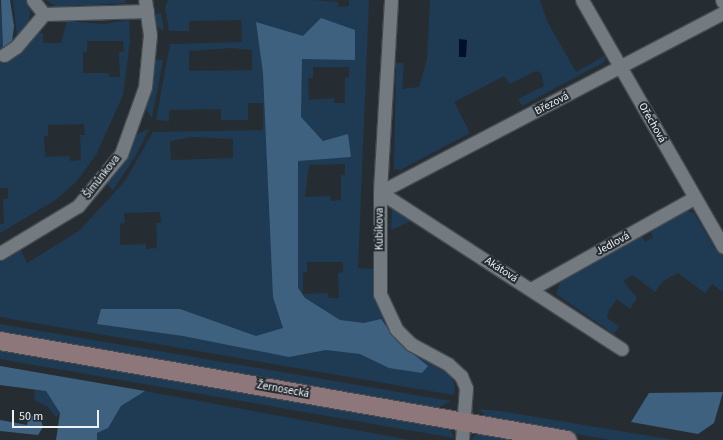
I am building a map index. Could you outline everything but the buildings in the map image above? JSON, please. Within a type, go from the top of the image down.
[{"type":"street","points":[[4,55],[16,47],[44,14],[33,0]]},
{"type":"street","name":"Kubíkova","points":[[391,0],[380,192],[380,294],[396,329],[411,344],[448,364],[461,376],[466,388],[462,440]]},
{"type":"street","name":"Ořechová","points":[[582,0],[620,69],[723,246]]},
{"type":"street","name":"Šimůnkova","points":[[0,253],[78,206],[121,154],[146,87],[150,35],[146,5],[44,14]]},
{"type":"street","name":"Březová","points":[[380,192],[620,69],[723,13]]},
{"type":"street","name":"Akátová","points":[[380,192],[622,348]]},
{"type":"street","name":"Jedlová","points":[[531,289],[694,198]]},
{"type":"street","name":"Žernosecká","points":[[0,341],[567,440]]},
{"type":"shaded area","points":[[0,0],[4,59],[11,59],[36,33],[43,33],[43,43],[61,43],[67,21],[104,24],[129,20],[130,41],[123,95],[96,155],[76,182],[54,201],[0,233],[0,224],[4,224],[3,199],[8,199],[8,188],[0,188]],"holes":[[[87,41],[123,41],[124,51],[119,52],[120,77],[109,77],[109,73],[83,73],[83,52],[87,52]],[[84,124],[85,135],[80,135],[81,160],[70,161],[70,156],[45,157],[44,136],[48,136],[48,125]]]},
{"type":"shaded area","points":[[1,0],[10,0],[14,26],[12,42],[3,48]]},
{"type":"shaded area","points":[[13,0],[27,0],[31,9],[28,25],[17,37]]},
{"type":"shaded area","points":[[45,0],[125,0],[126,3],[57,7]]},
{"type":"shaded area","points":[[168,0],[313,0],[338,2],[339,7],[349,6],[349,0],[369,0],[358,268],[373,269],[374,298],[389,332],[411,353],[449,374],[455,385],[454,395],[0,317],[0,258],[21,250],[27,263],[79,231],[125,181],[153,132],[263,130],[263,103],[248,103],[248,120],[221,120],[221,109],[169,110],[169,121],[156,120],[170,44],[242,42],[241,20],[189,21],[189,31],[169,31],[165,7]],"holes":[[[231,48],[252,50],[252,70],[189,71],[189,51]],[[313,67],[349,67],[349,77],[345,78],[345,103],[334,103],[334,98],[309,100],[308,78],[313,78]],[[191,137],[233,139],[233,158],[171,160],[170,141]],[[345,164],[345,175],[341,175],[341,200],[331,201],[330,196],[305,197],[309,165]],[[160,212],[161,223],[156,223],[157,248],[146,249],[146,244],[120,245],[120,224],[125,223],[124,213]],[[307,262],[343,262],[343,272],[338,273],[339,298],[329,298],[328,293],[303,294],[303,273],[307,272]]]},
{"type":"shaded area","points":[[430,0],[540,0],[547,21],[576,72],[606,55],[604,62],[522,106],[518,99],[544,86],[541,73],[536,71],[510,84],[504,76],[454,102],[470,133],[400,170],[394,169],[396,63],[404,63],[402,89],[419,87],[427,59]]},
{"type":"shaded area","points":[[161,13],[164,31],[157,27],[152,15]]},
{"type":"shaded area","points":[[321,18],[355,30],[355,60],[302,59],[301,117],[323,141],[348,134],[351,157],[298,161],[298,288],[305,298],[340,320],[364,323],[381,319],[397,341],[428,366],[422,373],[389,368],[360,354],[326,350],[289,357],[183,336],[97,324],[101,309],[180,309],[256,336],[283,328],[273,297],[263,73],[256,22],[303,36]]},
{"type":"shaded area","points":[[459,39],[467,40],[466,57],[459,57]]},
{"type":"shaded area","points":[[154,59],[163,60],[152,118],[145,108]]},
{"type":"shaded area","points":[[149,129],[136,155],[113,190],[106,183],[135,135]]},
{"type":"shaded area","points":[[392,206],[413,220],[391,230]]},
{"type":"shaded area","points":[[685,210],[694,213],[714,247],[723,254],[723,292],[712,284],[705,293],[678,273],[663,281],[655,292],[633,275],[623,281],[637,298],[630,309],[617,299],[609,310],[607,318],[619,326],[614,334],[556,294],[561,279],[641,235],[645,242],[653,237],[650,230]]},
{"type":"shaded area","points":[[0,324],[451,401],[436,409],[0,335]]},
{"type":"shaded area","points":[[0,348],[450,428],[454,438],[0,359]]},
{"type":"shaded area","points":[[0,366],[145,391],[121,406],[108,428],[97,433],[97,440],[56,440],[60,413],[46,391],[0,385]]},
{"type":"shaded area","points":[[78,381],[145,391],[410,440],[74,440]]},
{"type":"shaded area","points":[[35,389],[46,391],[60,413],[56,417],[47,406],[34,400]]},
{"type":"shaded area","points":[[723,392],[714,423],[698,434],[631,422],[649,393]]},
{"type":"shaded area","points":[[478,409],[500,411],[674,440],[610,440],[489,418]]},
{"type":"shaded area","points":[[29,414],[41,420],[43,427],[38,435],[0,431],[0,420],[27,425]]},
{"type":"shaded area","points":[[478,432],[539,440],[471,440]]}]
